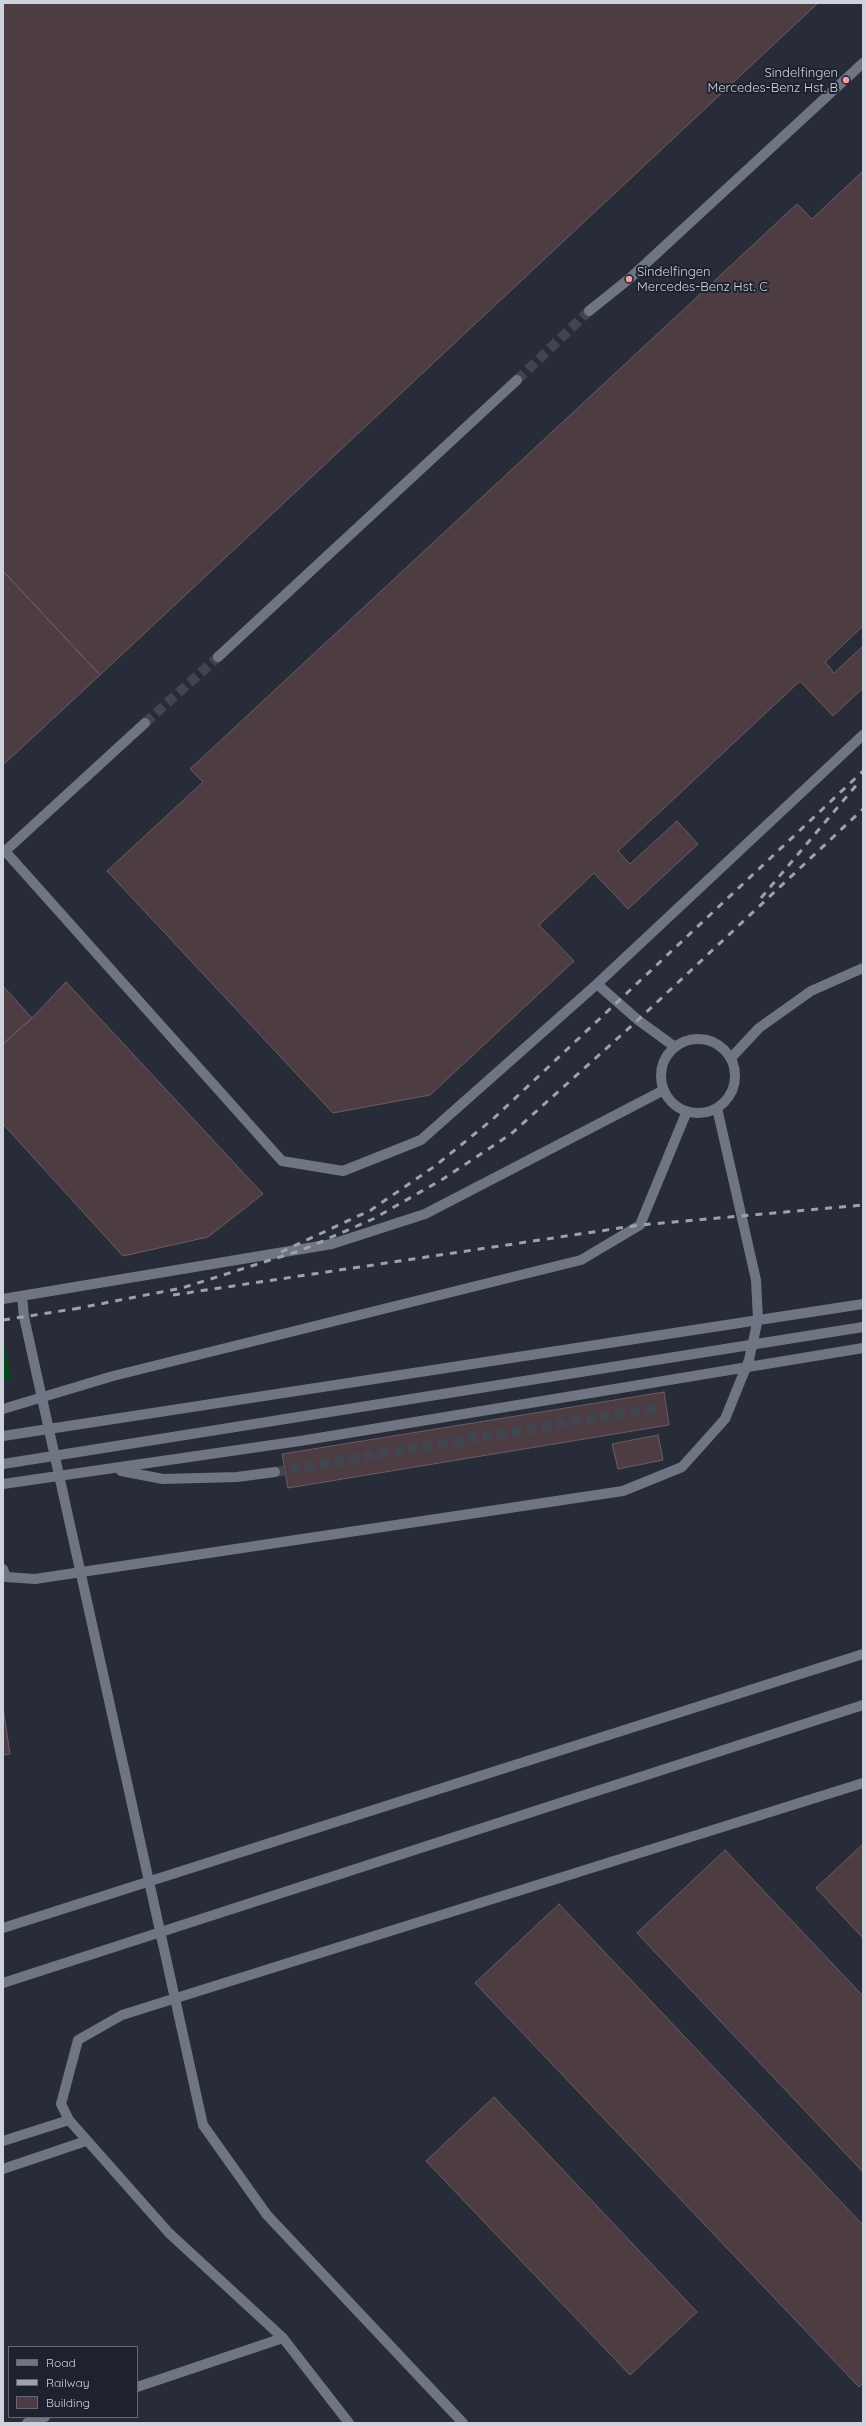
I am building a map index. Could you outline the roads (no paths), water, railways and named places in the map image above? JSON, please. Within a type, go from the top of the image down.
[{"type":"street","points":[[589,311],[635,274],[863,63]]},
{"type":"street","points":[[218,658],[517,380]]},
{"type":"street","points":[[145,723],[4,852],[282,1161],[343,1171],[421,1140],[598,984],[863,735]]},
{"type":"street","points":[[731,1058],[758,1028],[811,991],[863,968]]},
{"type":"street","points":[[598,984],[638,1020],[675,1047]]},
{"type":"street","points":[[699,1039],[712,1041],[723,1048],[731,1058],[735,1069],[735,1080],[732,1092],[726,1101],[717,1108],[697,1113],[687,1111],[677,1107],[664,1090],[661,1078],[662,1066],[667,1056],[675,1047],[686,1041],[699,1039]]},
{"type":"street","points":[[3,1299],[332,1244],[425,1214],[664,1090]]},
{"type":"street","points":[[4,1575],[35,1579],[623,1491],[682,1467],[725,1419],[749,1360],[758,1319],[756,1280],[717,1108]]},
{"type":"street","points":[[3,1409],[112,1376],[581,1260],[640,1225],[687,1111]]},
{"type":"street","points":[[22,1296],[31,1347],[203,2125],[267,2216],[463,2423]]},
{"type":"street","points":[[3,1436],[863,1304]]},
{"type":"street","points":[[3,1464],[863,1327]]},
{"type":"street","points":[[3,1484],[308,1440],[863,1348]]},
{"type":"street","points":[[114,1469],[163,1479],[237,1476],[275,1472]]},
{"type":"street","points":[[3,1928],[863,1654]]},
{"type":"street","points":[[3,1983],[863,1705]]},
{"type":"street","points":[[348,2423],[283,2338],[169,2233],[86,2142],[69,2120],[61,2104],[78,2040],[122,2015],[863,1783]]},
{"type":"street","points":[[3,2141],[69,2120]]},
{"type":"street","points":[[3,2169],[86,2142]]},
{"type":"street","points":[[138,2387],[283,2338]]},
{"type":"street","points":[[27,2423],[42,2418]]},
{"type":"tunnel","points":[[517,380],[589,311]]},
{"type":"tunnel","points":[[145,723],[218,657]]},
{"type":"tunnel","points":[[275,1472],[655,1408]]},
{"type":"railway","points":[[281,1252],[371,1210],[435,1166],[493,1119],[863,771]]},
{"type":"railway","points":[[761,898],[859,782]]},
{"type":"railway","points":[[74,1309],[182,1288],[302,1250],[373,1219],[443,1179],[511,1134],[638,1020],[863,809]]},
{"type":"railway","points":[[173,1295],[640,1225],[863,1205]]},
{"type":"railway","points":[[3,1320],[80,1308]]},
{"type":"place","name":"Sindelfingen Mercedes-Benz Hst. B","points":[[846,80]]},
{"type":"place","name":"Sindelfingen Mercedes-Benz Hst. C","points":[[629,279]]}]
